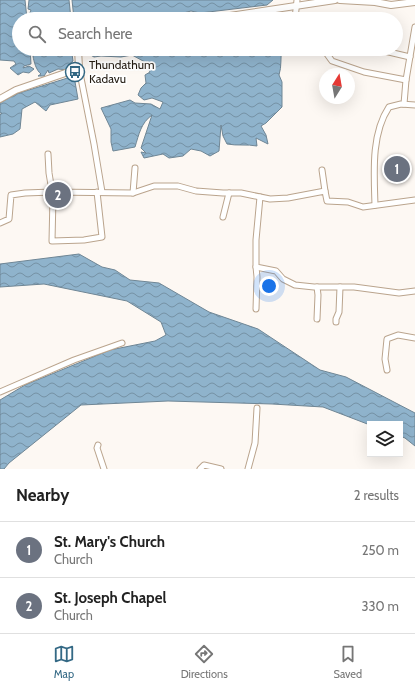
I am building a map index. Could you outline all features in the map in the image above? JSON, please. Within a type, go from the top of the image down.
[{"type":"street","points":[[248,12],[297,3],[335,0]]},
{"type":"street","points":[[340,0],[375,2],[391,5],[415,2]]},
{"type":"street","points":[[404,104],[406,80],[415,27]]},
{"type":"street","points":[[403,55],[410,57]]},
{"type":"street","points":[[48,154],[52,192],[52,241],[84,240],[102,237],[94,144],[79,56]]},
{"type":"street","points":[[328,56],[332,61],[364,72],[406,80]]},
{"type":"street","points":[[0,99],[16,90],[80,68]]},
{"type":"street","points":[[375,205],[374,157],[383,116],[389,107],[404,104],[415,105]]},
{"type":"street","points":[[133,193],[135,168]]},
{"type":"street","points":[[322,170],[327,201],[348,202],[363,207],[415,200]]},
{"type":"street","points":[[0,223],[9,219],[10,195],[25,193],[133,193],[154,186],[178,186],[196,191],[241,193],[270,199],[288,198],[325,191]]},
{"type":"street","points":[[223,217],[229,193]]},
{"type":"street","points":[[256,309],[258,277],[256,267],[256,240],[260,196]]},
{"type":"street","points":[[256,267],[276,271],[283,279],[295,285],[317,287],[354,287],[399,293],[415,291]]},
{"type":"street","points":[[317,287],[317,319]]},
{"type":"street","points":[[336,322],[340,287]]},
{"type":"street","points":[[387,370],[385,360],[387,339],[398,335],[415,338]]},
{"type":"street","points":[[0,392],[74,360],[122,343]]},
{"type":"street","points":[[248,469],[255,443],[257,408]]},
{"type":"street","points":[[98,445],[96,448],[104,469]]},
{"type":"street","points":[[200,469],[204,465],[221,469]]},
{"type":"water","points":[[0,0],[25,0],[26,12],[12,12],[12,56],[30,56],[31,64],[24,66],[23,68],[29,66],[34,69],[29,73],[23,72],[18,75],[10,68],[16,64],[14,61],[0,60]]},
{"type":"water","points":[[29,0],[69,0],[70,12],[30,12],[31,10],[28,9]]},
{"type":"water","points":[[72,0],[273,0],[267,5],[208,12],[73,12]]},
{"type":"water","points":[[33,56],[72,56],[73,61],[68,65],[69,70],[58,69],[49,73],[48,70],[44,76],[38,76],[41,74],[36,66]]},
{"type":"water","points":[[101,56],[126,56],[121,57]]},
{"type":"water","points":[[134,56],[281,56],[279,75],[282,82],[282,107],[261,126],[266,135],[268,144],[256,138],[257,146],[227,144],[223,136],[221,125],[219,151],[210,156],[201,151],[191,149],[183,156],[169,158],[163,154],[144,158],[141,152],[146,153],[141,148],[152,115],[143,125],[135,147],[113,151],[111,129],[101,108],[130,100],[135,103],[151,104],[160,109],[163,102],[152,98],[144,100],[138,95],[141,88],[146,83],[145,75],[150,72],[145,62]]},
{"type":"water","points":[[74,76],[78,99],[50,105],[46,111],[35,102],[22,109],[20,129],[13,134],[0,137],[0,115],[2,113],[0,113],[0,103],[16,94]]},
{"type":"water","points":[[79,254],[102,267],[115,270],[130,280],[159,283],[209,312],[258,329],[320,370],[346,377],[415,413],[415,446],[403,437],[403,421],[367,421],[367,424],[323,407],[168,401],[81,405],[9,463],[4,469],[0,469],[0,400],[25,385],[110,350],[155,341],[166,335],[161,322],[127,301],[44,284],[0,287],[0,264]]},
{"type":"place","name":"Thundathum Kadavu","points":[[75,72]]},
{"type":"place","name":"St. Mary's Church","points":[[397,169]]},
{"type":"place","name":"St. Joseph Chapel","points":[[58,195]]}]
